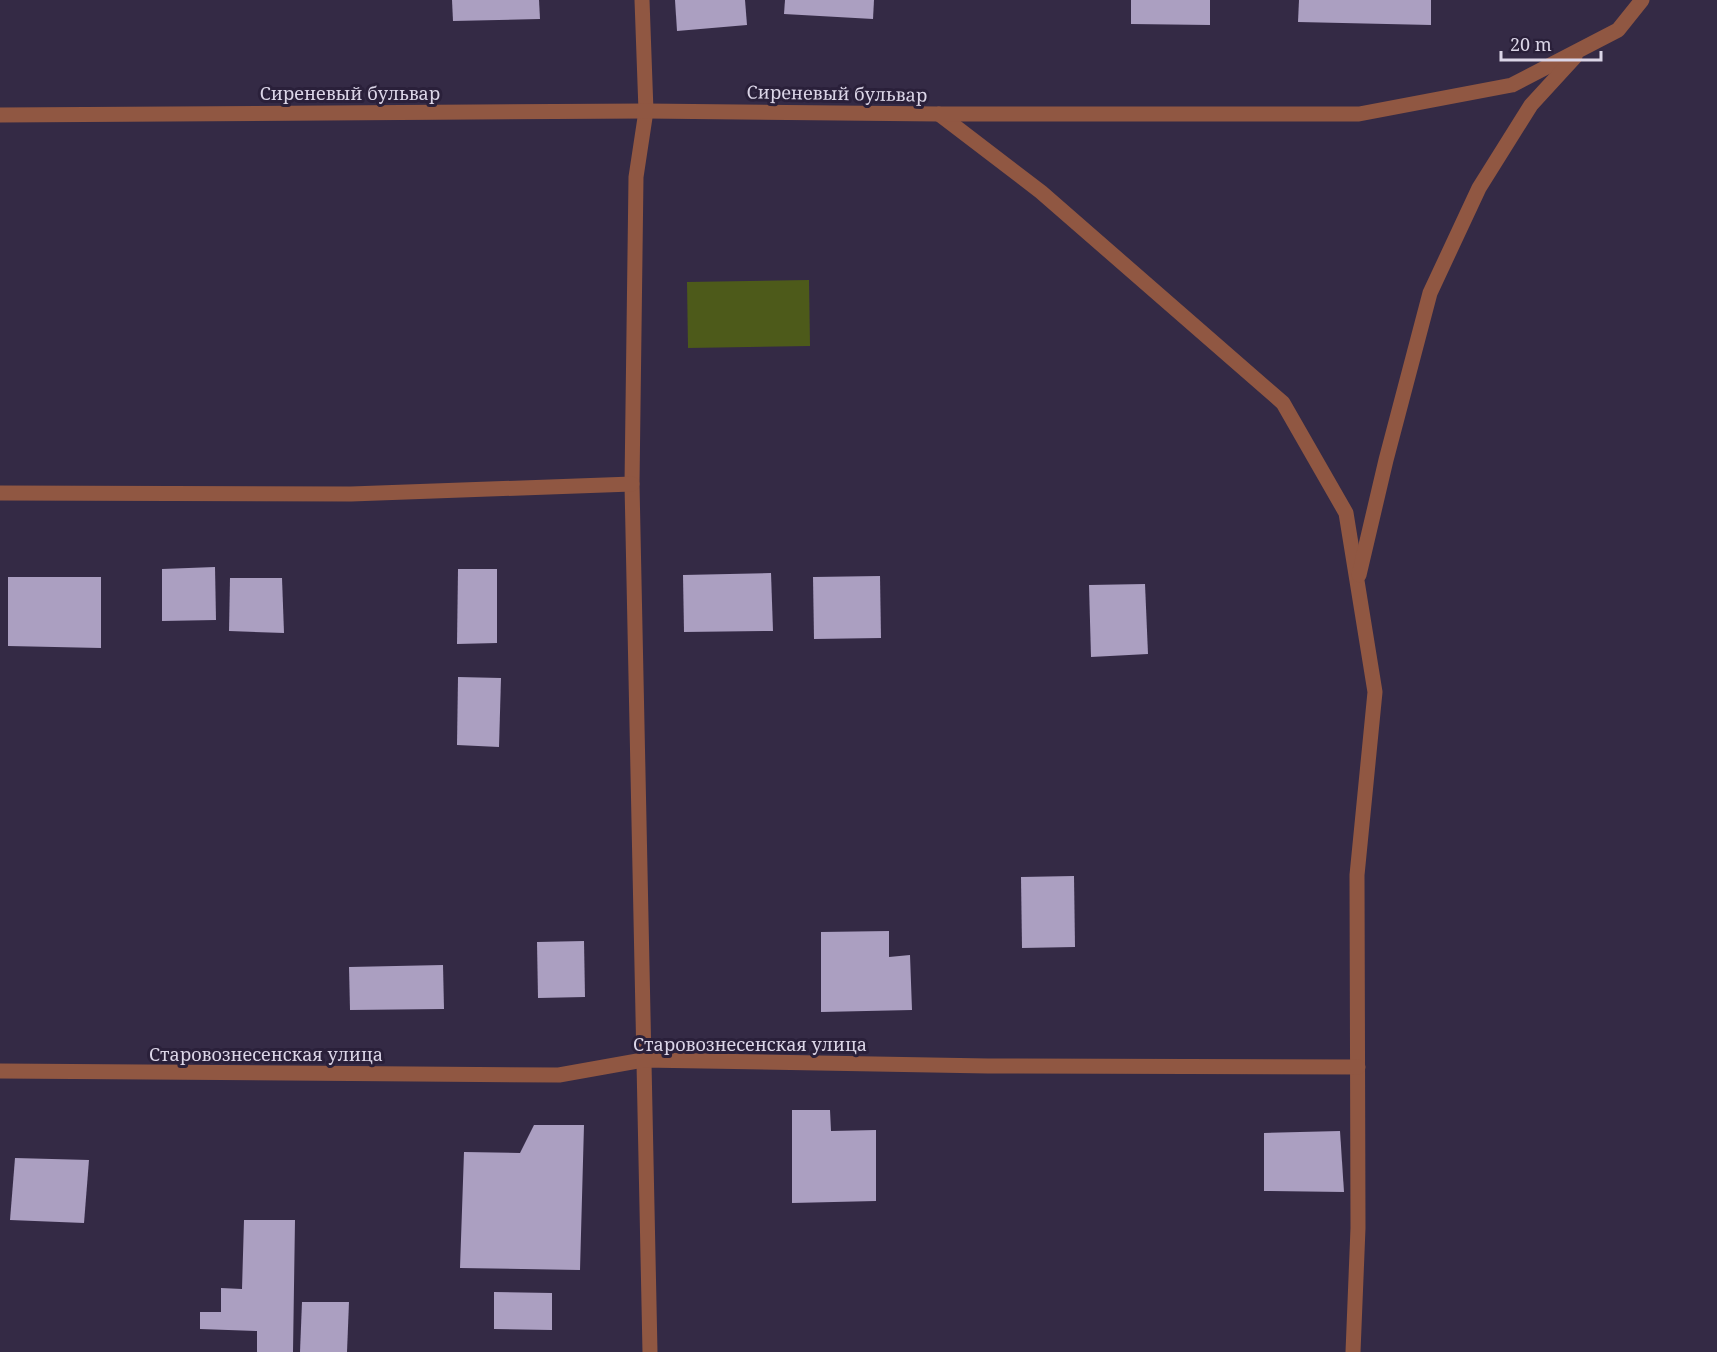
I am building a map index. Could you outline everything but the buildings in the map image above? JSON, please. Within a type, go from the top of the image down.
[{"type":"street","points":[[642,0],[646,111],[636,177],[632,484],[650,1352]]},
{"type":"street","name":"Сиреневый бульвар","points":[[0,116],[646,111],[1359,114],[1512,85],[1618,30],[1642,0]]},
{"type":"street","points":[[1357,583],[1386,460],[1430,293],[1485,178],[1531,105],[1582,49]]},
{"type":"street","points":[[939,114],[1041,192],[1283,403],[1346,513],[1376,692],[1357,875],[1358,1228],[1353,1352]]},
{"type":"street","points":[[0,493],[351,494],[632,484]]},
{"type":"street","name":"Старовознесенская улица","points":[[0,1071],[560,1075],[643,1060],[988,1066],[1358,1067]]},
{"type":"green space","points":[[809,280],[810,346],[688,348],[687,282]]}]
